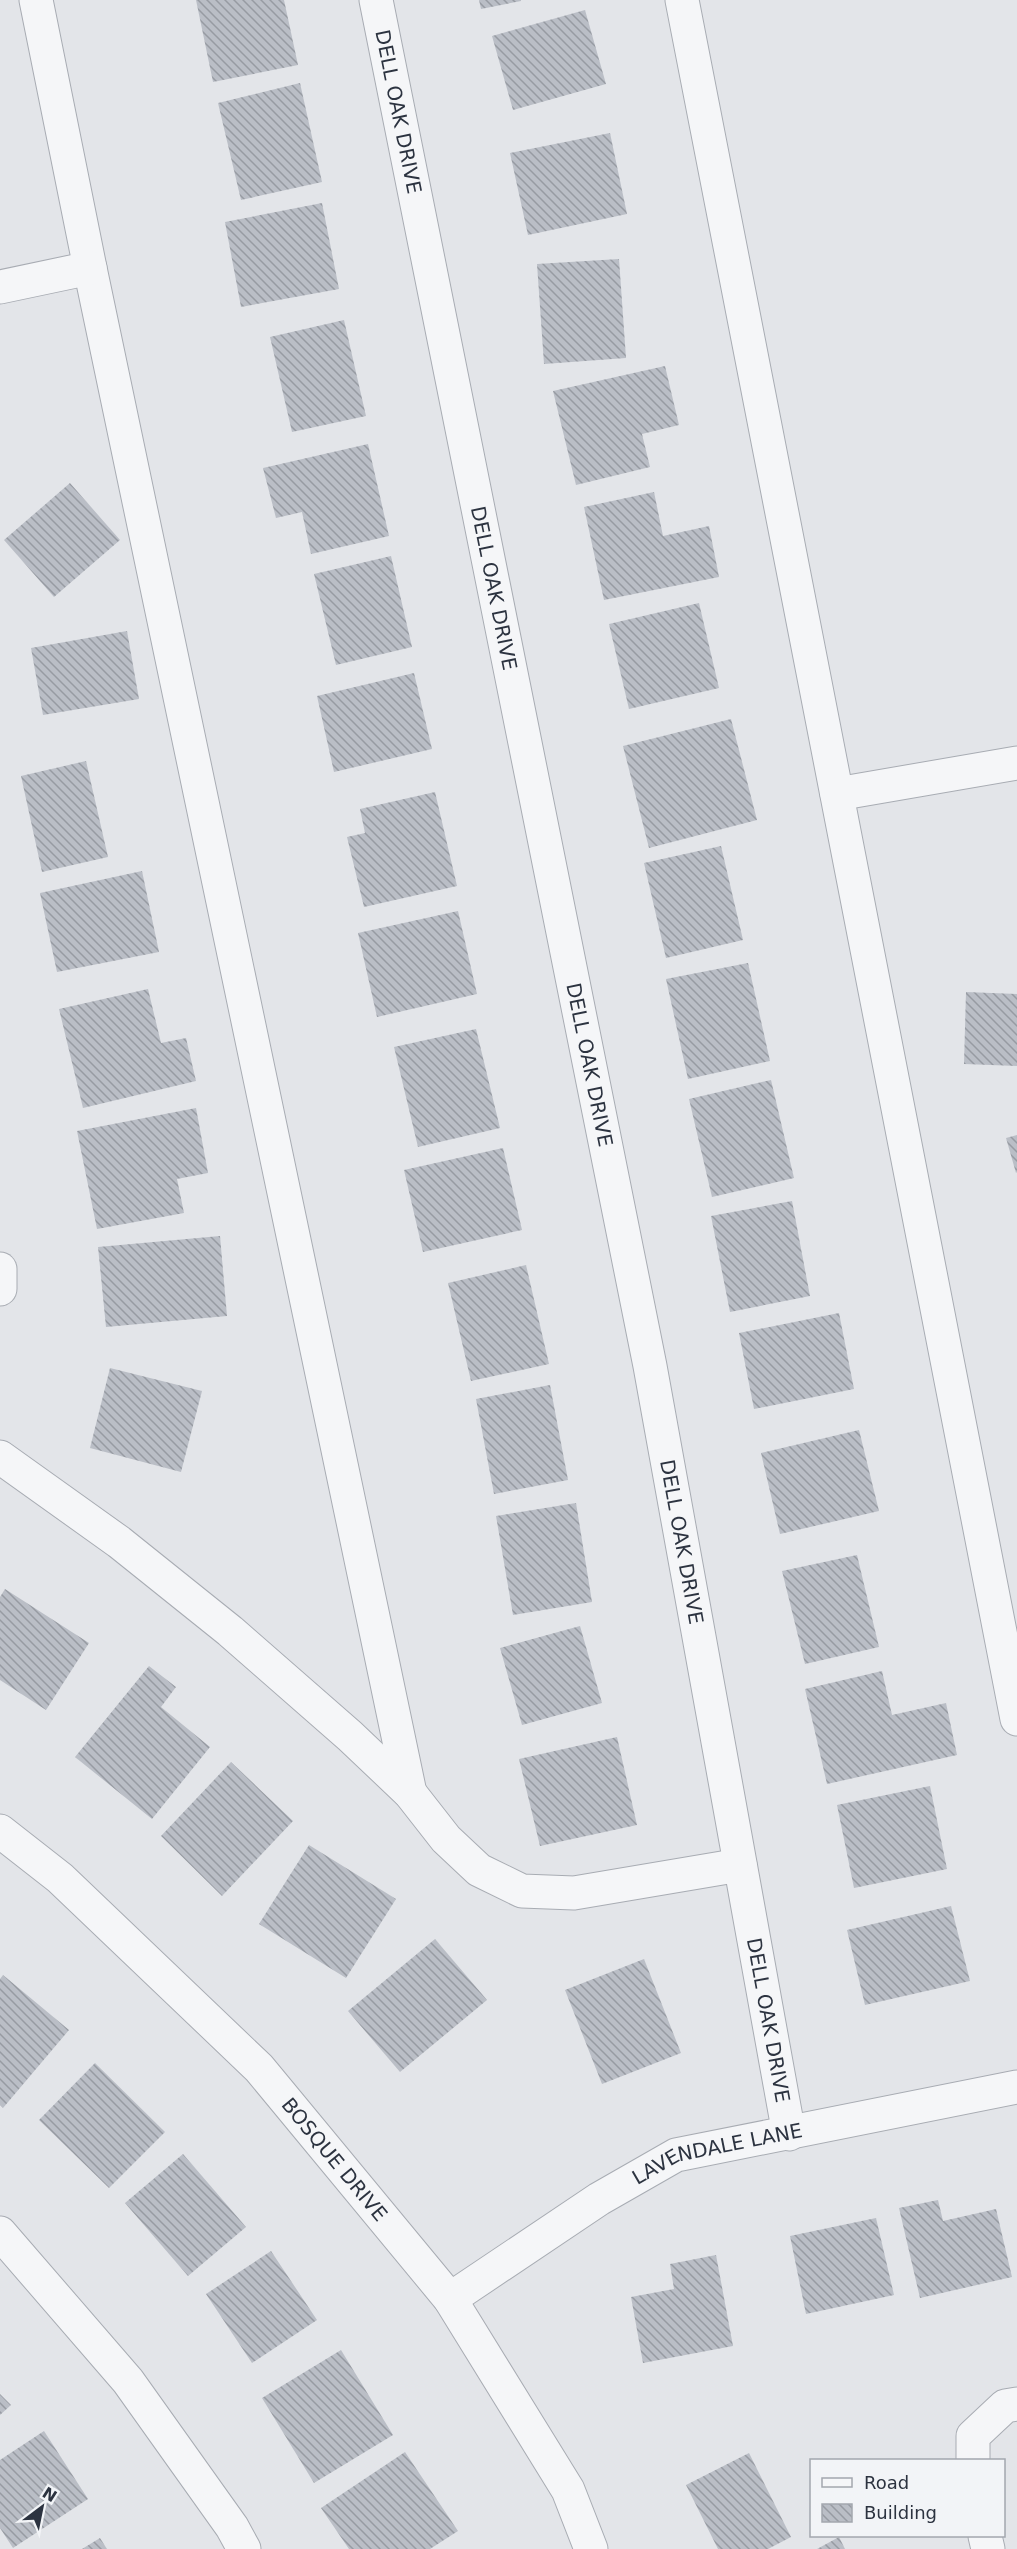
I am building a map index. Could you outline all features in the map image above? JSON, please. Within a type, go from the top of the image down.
[{"type":"street","points":[[36,0],[90,268],[411,1793]]},
{"type":"street","name":"DELL OAK DRIVE","points":[[376,0],[647,1355],[789,2134]]},
{"type":"street","points":[[682,0],[1017,1719]]},
{"type":"street","points":[[0,287],[90,268]]},
{"type":"street","points":[[837,794],[1017,763]]},
{"type":"street","points":[[0,1269],[0,1289]]},
{"type":"street","points":[[0,1456],[119,1542],[230,1631],[411,1793],[446,1839],[479,1870],[522,1891],[574,1893],[740,1865]]},
{"type":"street","name":"BOSQUE DRIVE","points":[[0,1831],[60,1878],[260,2068],[450,2299],[568,2490],[591,2549]]},
{"type":"street","name":"LAVENDALE LANE","points":[[450,2299],[599,2199],[676,2155],[1017,2087]]},
{"type":"street","points":[[0,2233],[128,2381],[232,2527],[244,2549]]},
{"type":"street","points":[[973,2459],[973,2436],[1005,2406],[1017,2404]]},
{"type":"building","points":[[196,0],[284,0],[298,65],[213,82]]},
{"type":"building","points":[[479,0],[521,0],[521,1],[481,9]]},
{"type":"building","points":[[585,10],[606,84],[513,110],[492,36]]},
{"type":"building","points":[[300,83],[322,182],[241,200],[218,103]]},
{"type":"building","points":[[610,133],[627,214],[528,235],[510,153]]},
{"type":"building","points":[[322,203],[339,289],[241,307],[225,222]]},
{"type":"building","points":[[619,259],[626,358],[544,364],[537,264]]},
{"type":"building","points":[[344,320],[366,416],[292,432],[270,337]]},
{"type":"building","points":[[665,366],[679,425],[642,434],[650,467],[576,485],[553,391]]},
{"type":"building","points":[[368,444],[389,536],[311,554],[302,512],[276,518],[263,468]]},
{"type":"building","points":[[70,483],[120,540],[54,597],[4,540]]},
{"type":"building","points":[[654,492],[663,536],[709,526],[719,577],[604,600],[584,507]]},
{"type":"building","points":[[391,556],[412,647],[336,665],[314,574]]},
{"type":"building","points":[[699,603],[719,688],[629,709],[609,624]]},
{"type":"building","points":[[127,631],[139,699],[43,715],[31,648]]},
{"type":"building","points":[[414,673],[432,749],[334,772],[317,696]]},
{"type":"building","points":[[731,719],[757,820],[649,848],[623,746]]},
{"type":"building","points":[[86,761],[108,857],[42,872],[21,776]]},
{"type":"building","points":[[435,792],[457,886],[364,907],[347,837],[365,833],[360,809]]},
{"type":"building","points":[[721,846],[743,940],[666,958],[644,863]]},
{"type":"building","points":[[142,871],[159,952],[57,972],[40,893]]},
{"type":"building","points":[[458,911],[477,994],[377,1017],[358,933]]},
{"type":"building","points":[[748,963],[770,1061],[688,1079],[666,979]]},
{"type":"building","points":[[148,989],[161,1043],[186,1038],[196,1081],[83,1108],[59,1009]]},
{"type":"building","points":[[966,992],[1017,994],[1017,1066],[964,1064]]},
{"type":"building","points":[[476,1029],[500,1128],[418,1147],[394,1047]]},
{"type":"building","points":[[771,1080],[794,1178],[712,1197],[689,1099]]},
{"type":"building","points":[[196,1108],[208,1173],[177,1179],[184,1213],[97,1229],[77,1131]]},
{"type":"building","points":[[1017,1135],[1017,1172],[1016,1173],[1006,1138]]},
{"type":"building","points":[[503,1148],[522,1230],[423,1252],[404,1170]]},
{"type":"building","points":[[792,1201],[810,1296],[730,1312],[711,1216]]},
{"type":"building","points":[[220,1236],[227,1316],[106,1327],[98,1247]]},
{"type":"building","points":[[526,1265],[549,1364],[471,1381],[448,1283]]},
{"type":"building","points":[[839,1313],[854,1389],[754,1409],[739,1333]]},
{"type":"building","points":[[110,1368],[202,1391],[181,1472],[90,1448]]},
{"type":"building","points":[[550,1385],[568,1480],[494,1494],[476,1399]]},
{"type":"building","points":[[859,1430],[879,1511],[780,1534],[761,1453]]},
{"type":"building","points":[[576,1503],[592,1602],[513,1615],[496,1516]]},
{"type":"building","points":[[857,1555],[879,1647],[805,1664],[782,1571]]},
{"type":"building","points":[[5,1589],[89,1643],[46,1710],[0,1680],[0,1597]]},
{"type":"building","points":[[580,1626],[602,1703],[522,1725],[500,1648]]},
{"type":"building","points":[[149,1666],[176,1687],[161,1707],[210,1747],[152,1819],[75,1757]]},
{"type":"building","points":[[882,1671],[892,1715],[946,1703],[957,1755],[827,1784],[805,1689]]},
{"type":"building","points":[[617,1737],[637,1825],[540,1846],[519,1759]]},
{"type":"building","points":[[231,1762],[293,1821],[222,1896],[161,1836]]},
{"type":"building","points":[[930,1786],[947,1869],[854,1888],[837,1805]]},
{"type":"building","points":[[309,1845],[396,1899],[346,1978],[259,1924]]},
{"type":"building","points":[[951,1906],[970,1981],[865,2005],[847,1930]]},
{"type":"building","points":[[435,1939],[487,2000],[400,2072],[348,2011]]},
{"type":"building","points":[[644,1959],[681,2053],[602,2084],[565,1990]]},
{"type":"building","points":[[3,1975],[69,2030],[3,2108],[0,2105],[0,1979]]},
{"type":"building","points":[[95,2063],[165,2132],[109,2188],[39,2120]]},
{"type":"building","points":[[183,2154],[246,2227],[188,2276],[125,2203]]},
{"type":"building","points":[[938,2200],[943,2221],[996,2209],[1012,2277],[920,2298],[899,2208]]},
{"type":"building","points":[[876,2218],[894,2295],[806,2314],[790,2236]]},
{"type":"building","points":[[271,2251],[317,2320],[252,2363],[206,2294]]},
{"type":"building","points":[[716,2255],[733,2346],[643,2363],[631,2297],[674,2289],[670,2264]]},
{"type":"building","points":[[341,2350],[393,2435],[314,2483],[262,2398]]},
{"type":"building","points":[[0,2394],[11,2405],[0,2415]]},
{"type":"building","points":[[44,2431],[88,2499],[13,2548],[0,2528],[0,2460]]},
{"type":"building","points":[[405,2452],[458,2531],[430,2549],[349,2549],[321,2508]]},
{"type":"building","points":[[749,2453],[791,2537],[768,2549],[718,2549],[686,2485]]},
{"type":"building","points":[[839,2537],[845,2549],[817,2549]]},
{"type":"building","points":[[100,2538],[107,2549],[82,2549]]}]
